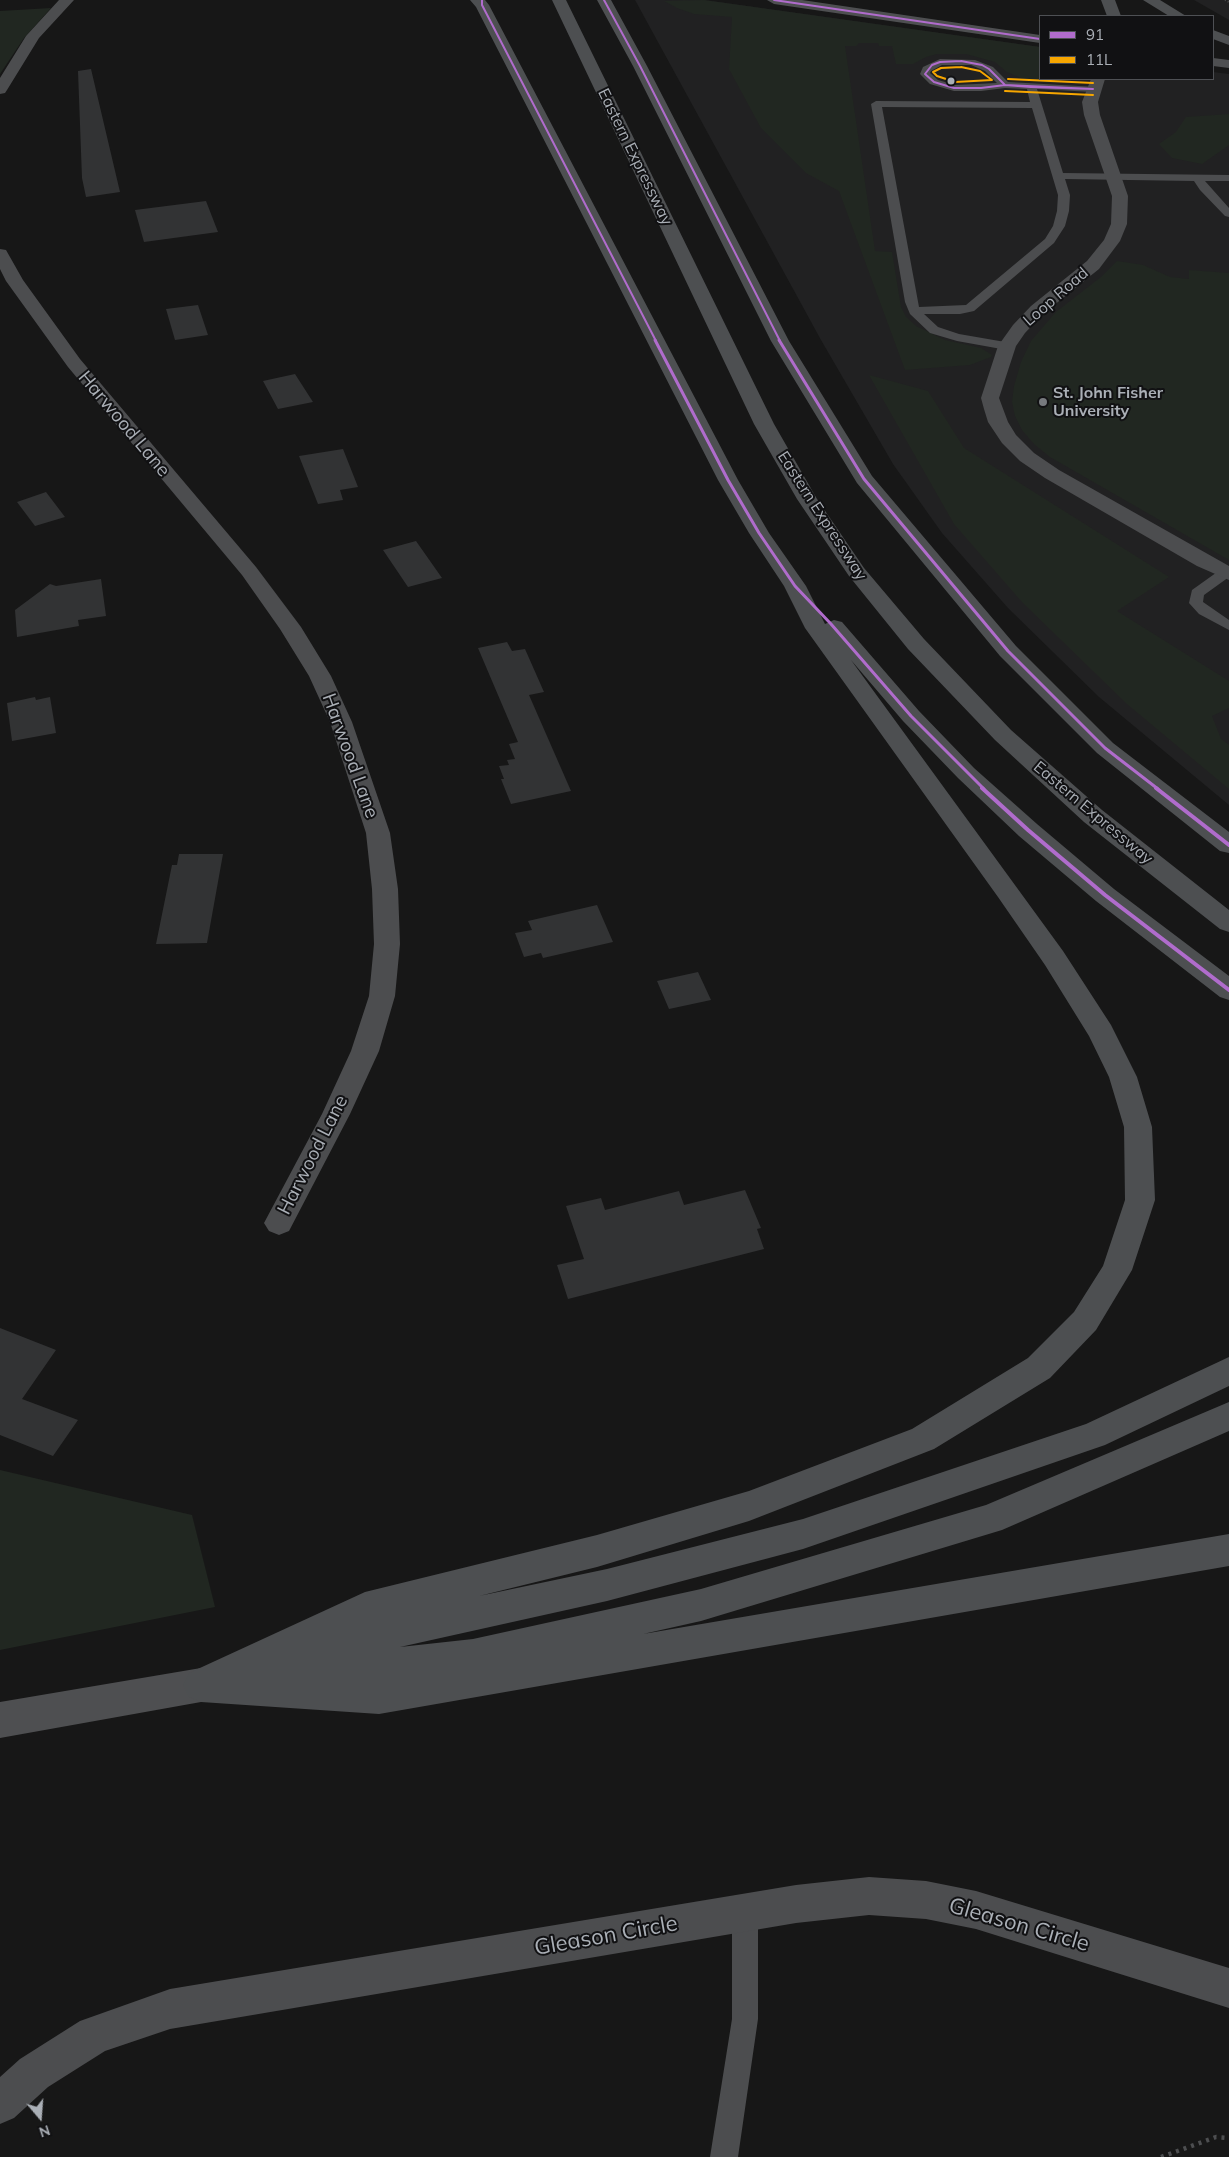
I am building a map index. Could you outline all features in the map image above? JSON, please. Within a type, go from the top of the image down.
[{"type":"highway","name":"Eastern Expressway","points":[[559,0],[764,424],[807,499],[856,572],[916,644],[1003,735],[1093,816],[1229,923]]},
{"type":"highway","points":[[1108,0],[1114,15]]},
{"type":"highway","points":[[1150,0],[1177,15]]},
{"type":"highway","points":[[201,1685],[364,1608],[597,1551],[740,1509],[923,1439],[1039,1368],[1085,1321],[1117,1270],[1140,1200],[1138,1127],[1123,1077],[1101,1032],[1054,958],[816,628],[794,586],[759,533],[728,480],[480,2]]},
{"type":"highway","points":[[607,6],[780,341],[864,479],[1008,652],[1105,748],[1229,845]]},
{"type":"highway","points":[[1214,34],[1229,40]]},
{"type":"highway","points":[[794,586],[831,624],[911,716],[966,772],[1028,830],[1106,895],[1229,990]]},
{"type":"highway","points":[[201,1685],[411,1627],[607,1585],[803,1534],[1094,1435],[1229,1371]]},
{"type":"highway","points":[[201,1685],[473,1656],[701,1604],[990,1519],[1229,1416]]},
{"type":"highway","points":[[201,1685],[379,1697],[1229,1550]]},
{"type":"main road","points":[[774,0],[1039,39]]},
{"type":"main road","points":[[1214,62],[1229,64]]},
{"type":"main road","points":[[0,1720],[201,1685]]},
{"type":"street","points":[[0,90],[33,36],[67,0]]},
{"type":"street","name":"Loop Road","points":[[1095,84],[1090,102],[1092,115],[1120,196],[1119,224],[1112,240],[1093,265],[1037,310],[1018,329],[1007,346],[990,398],[998,422],[1009,439],[1027,457],[1052,474],[1227,574]]},
{"type":"street","name":"Harwood Lane","points":[[0,254],[15,281],[74,363],[249,572],[290,627],[320,676],[341,722],[378,833],[385,889],[387,944],[382,996],[365,1051],[340,1105],[278,1223]]},
{"type":"street","name":"Gleason Circle","points":[[0,2104],[34,2073],[94,2035],[170,2009],[745,1912],[869,1896],[926,1900],[976,1910],[1229,1988]]},
{"type":"lane","points":[[1005,85],[989,69],[972,62],[940,62],[927,69],[926,74],[934,82],[954,88],[981,88],[1005,85],[1031,87],[1095,84]]},
{"type":"lane","points":[[914,311],[970,308],[1040,251],[1050,241],[1059,226],[1063,211],[1064,195],[1031,87]]},
{"type":"lane","points":[[1007,346],[957,337],[934,330],[914,311],[876,104],[1036,105]]},
{"type":"lane","points":[[1058,176],[1229,178]]},
{"type":"lane","points":[[1196,178],[1229,214]]},
{"type":"lane","points":[[1227,574],[1197,593],[1196,602],[1204,611],[1229,626]]},
{"type":"lane","points":[[724,2157],[745,2019],[745,1912]]},
{"type":"path","points":[[1225,0],[1229,2]]},
{"type":"path","points":[[1161,2157],[1216,2137],[1229,2138]]},
{"type":"shaded area","name":"St. John Fisher University","points":[[635,0],[704,0],[1039,47],[1039,80],[1214,80],[1214,72],[1229,74],[1229,805],[1099,697],[1008,608],[942,533],[893,464],[821,340]]},
{"type":"shaded area","points":[[704,0],[1039,47],[1039,80],[1060,80],[1054,81],[1054,83],[1028,81],[1007,72],[995,62],[966,54],[937,54],[913,64],[896,64],[892,46],[879,46],[878,43],[859,43],[856,46],[845,46],[875,251],[892,252],[901,307],[906,317],[916,326],[945,340],[981,348],[992,355],[991,357],[970,365],[905,370],[839,191],[806,173],[761,128],[729,69],[732,17],[694,14],[664,1]]},
{"type":"shaded area","points":[[1194,0],[1229,0],[1229,20]]},
{"type":"shaded area","points":[[51,8],[24,38],[0,74],[0,11]]},
{"type":"shaded area","points":[[1229,114],[1229,145],[1202,164],[1172,158],[1159,144],[1176,132],[1186,117]]},
{"type":"shaded area","points":[[1117,261],[1143,265],[1170,277],[1189,279],[1189,270],[1229,273],[1229,560],[1050,457],[1034,444],[1022,430],[1015,416],[1012,402],[1014,386],[1021,362],[1031,341],[1056,312],[1101,277]]},
{"type":"shaded area","points":[[869,375],[928,391],[964,448],[1169,577],[1117,611],[1229,681],[1229,708],[1212,716],[1221,739],[1229,745],[1229,789],[1127,704],[1022,602],[954,524]]},
{"type":"shaded area","points":[[0,1470],[192,1515],[215,1607],[0,1650]]},
{"type":"building","points":[[91,69],[120,192],[86,197],[82,178],[78,71]]},
{"type":"building","points":[[206,201],[218,232],[144,242],[135,210]]},
{"type":"building","points":[[198,305],[208,335],[175,340],[166,309]]},
{"type":"building","points":[[295,374],[313,402],[278,409],[263,381]]},
{"type":"building","points":[[343,449],[358,487],[340,490],[343,500],[318,504],[299,456]]},
{"type":"building","points":[[46,492],[65,517],[35,526],[17,502]]},
{"type":"building","points":[[416,541],[442,578],[408,587],[383,550]]},
{"type":"building","points":[[101,579],[106,616],[78,620],[79,626],[17,637],[15,610],[50,584],[56,586]]},
{"type":"building","points":[[507,642],[512,651],[525,649],[544,692],[529,695],[571,791],[511,804],[501,779],[504,779],[499,766],[509,765],[507,760],[515,759],[509,744],[518,742],[478,648]]},
{"type":"building","points":[[35,697],[36,700],[50,697],[56,733],[12,741],[7,703]]},
{"type":"building","points":[[179,854],[223,854],[207,943],[156,944],[172,865],[177,865]]},
{"type":"building","points":[[597,905],[613,942],[543,958],[541,953],[524,957],[515,933],[532,930],[528,921]]},
{"type":"building","points":[[698,972],[711,1000],[669,1009],[657,981]]},
{"type":"building","points":[[745,1190],[761,1228],[757,1229],[764,1249],[568,1299],[557,1265],[584,1259],[566,1206],[601,1198],[605,1210],[679,1191],[684,1205]]},
{"type":"building","points":[[0,1328],[56,1350],[22,1399],[78,1420],[53,1456],[0,1435]]},
{"type":"transit line","name":"91","points":[[482,0],[482,5],[504,48],[728,480],[759,533],[795,586],[831,624],[911,716],[966,773],[1028,830],[1105,895],[1229,990]]},
{"type":"transit line","name":"91","points":[[604,0],[640,66],[780,341],[864,479],[1008,651],[1105,748],[1229,845]]},
{"type":"transit line","name":"91","points":[[774,0],[1039,39]]},
{"type":"transit line","name":"91","points":[[961,61],[982,65],[989,69],[1005,85],[981,88],[954,88],[934,82],[925,74],[932,65],[940,62],[961,61]]},
{"type":"transit line","name":"91","points":[[961,61],[982,65],[989,69],[1005,85],[981,88],[954,88],[934,82],[925,74],[932,65],[940,62],[961,61]]},
{"type":"transit line","name":"11L","points":[[961,67],[980,71],[992,80],[955,82],[937,76],[933,72],[941,68],[961,67]]},
{"type":"transit line","name":"11L","points":[[1008,79],[1093,83]]},
{"type":"transit line","name":"91","points":[[1005,85],[1093,89],[1031,87],[1005,85]]},
{"type":"transit line","name":"91","points":[[1005,85],[1093,89],[1031,87],[1005,85]]},
{"type":"transit line","name":"11L","points":[[1005,91],[1093,95]]},
{"type":"place","name":"St. John Fisher University","points":[[1043,402]]}]
